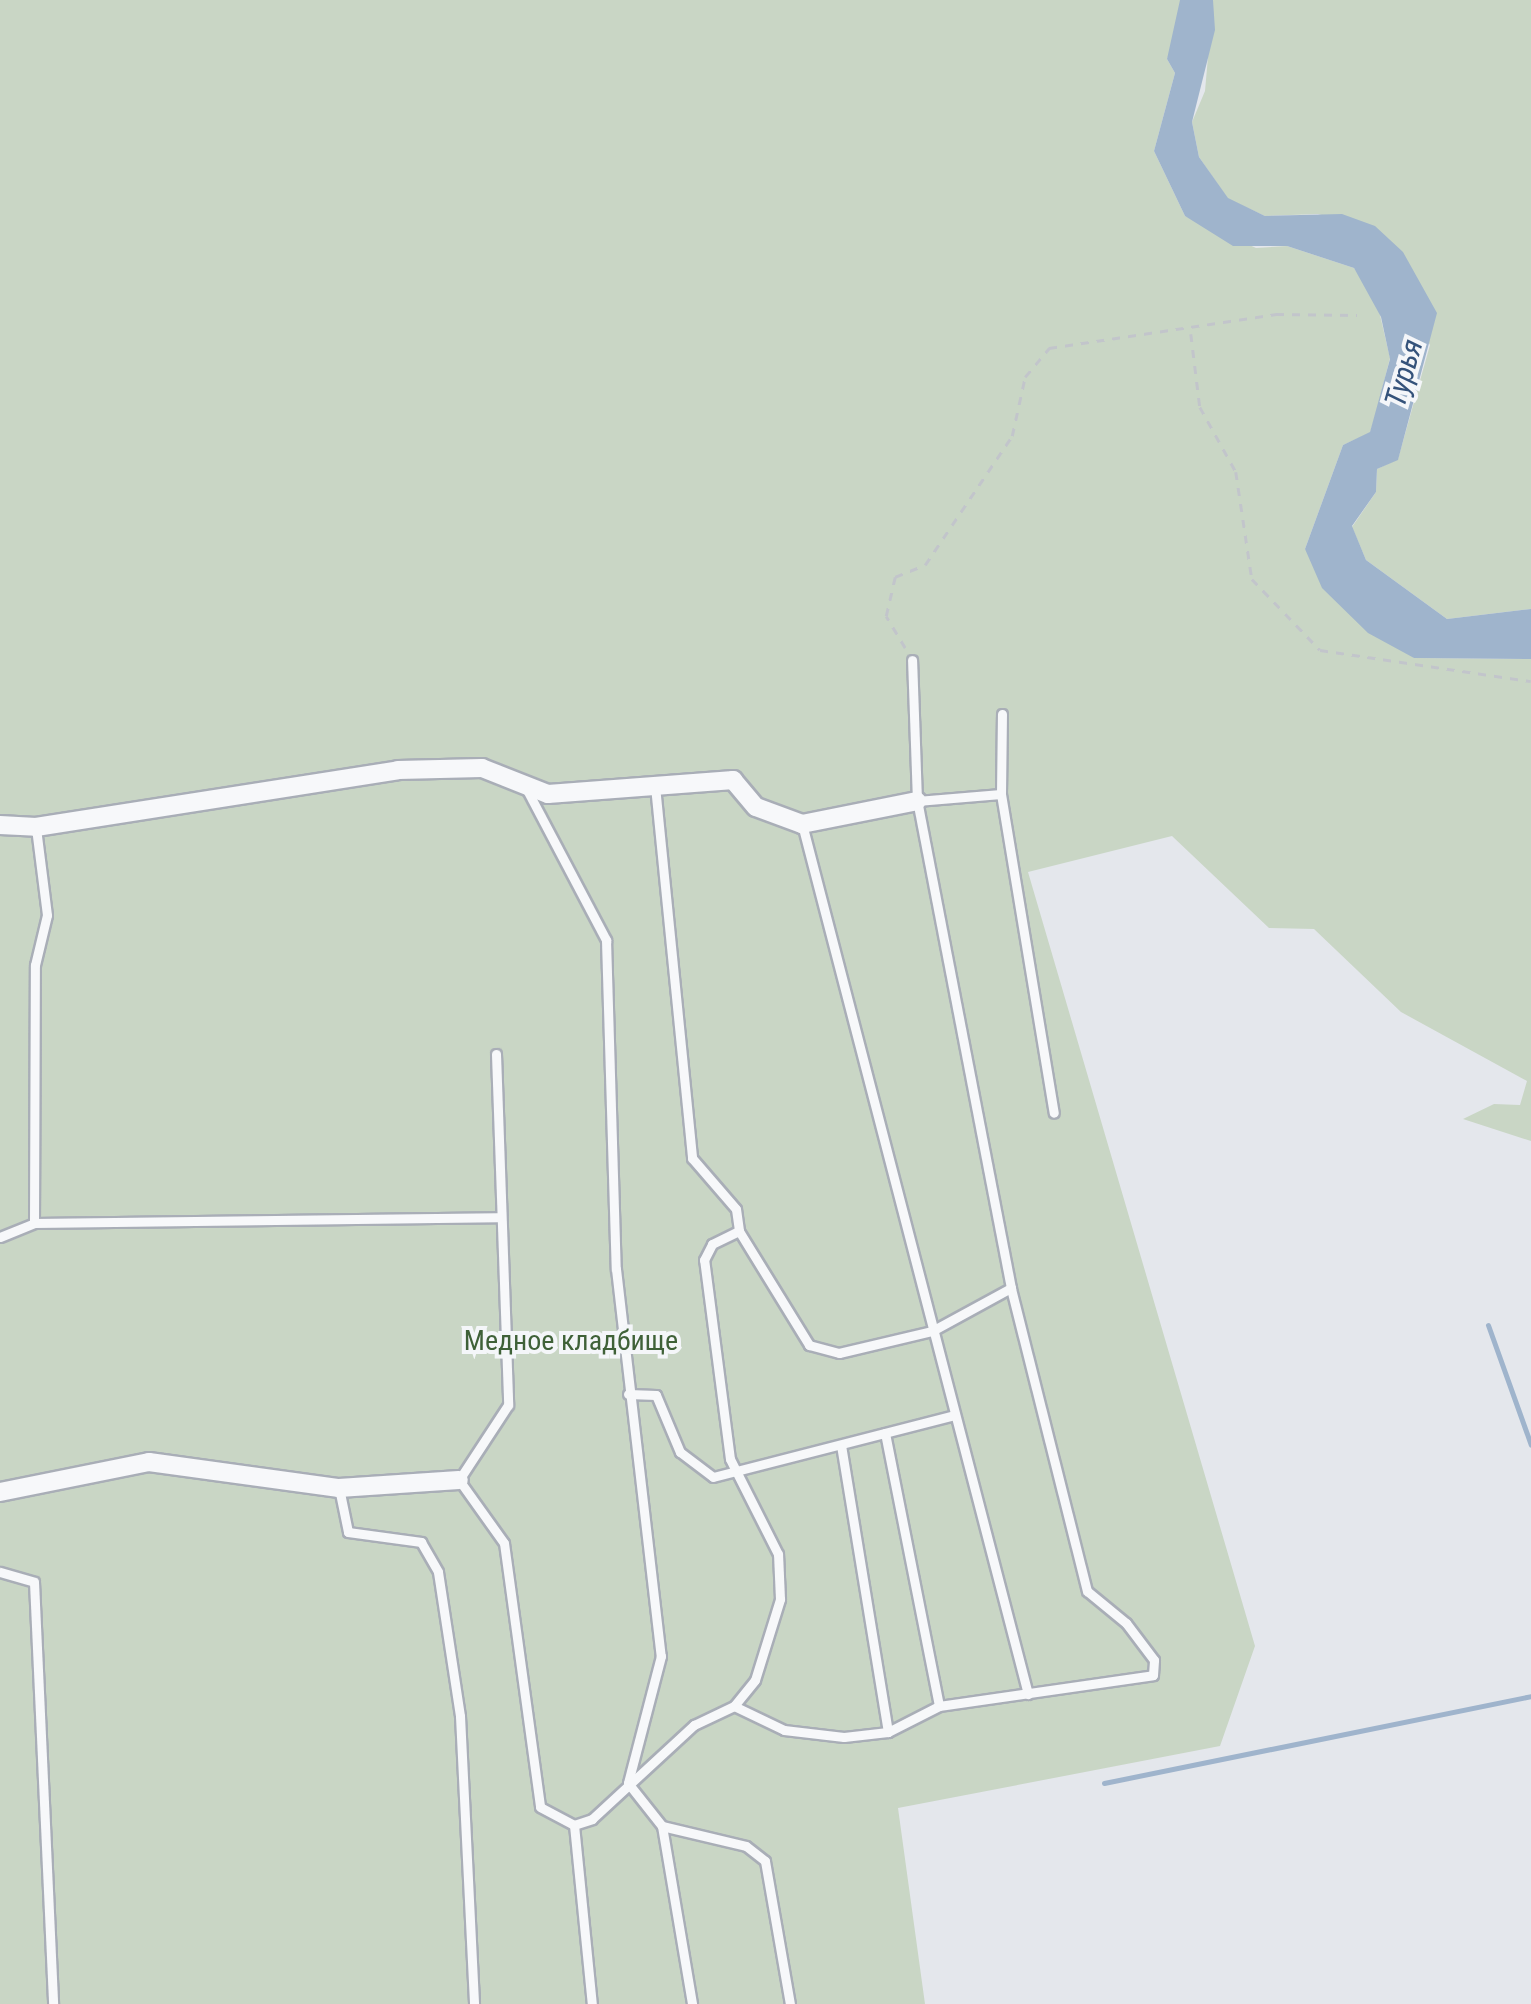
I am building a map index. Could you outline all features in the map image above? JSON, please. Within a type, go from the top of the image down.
[{"type":"street","points":[[0,825],[36,828],[398,770],[482,768],[527,790],[732,780],[756,807],[802,824],[917,802]]},
{"type":"street","points":[[0,1492],[149,1462],[339,1488],[460,1480]]},
{"type":"lane","points":[[734,1706],[784,1730],[888,1732],[939,1706],[1139,1684],[1154,1660],[1087,1591],[1011,1288],[917,802],[912,660]]},
{"type":"lane","points":[[1002,714],[1001,794],[1054,1113]]},
{"type":"lane","points":[[656,786],[692,1158],[736,1209],[739,1231],[823,1354],[932,1331],[1011,1288]]},
{"type":"lane","points":[[527,790],[606,940],[628,1394],[661,1656],[628,1782]]},
{"type":"lane","points":[[917,802],[1001,794]]},
{"type":"lane","points":[[802,824],[885,1116],[932,1331],[1028,1694]]},
{"type":"lane","points":[[34,1223],[35,965],[47,915],[36,828]]},
{"type":"lane","points":[[496,1054],[498,1216],[508,1405],[460,1480],[504,1543],[540,1807],[574,1825]]},
{"type":"lane","points":[[0,1237],[34,1223],[498,1216]]},
{"type":"lane","points":[[574,1825],[694,1725],[734,1706],[755,1680],[780,1599],[778,1554],[738,1477],[704,1260],[712,1244],[739,1231]]},
{"type":"lane","points":[[628,1394],[656,1394],[694,1468],[738,1477],[956,1415]]},
{"type":"lane","points":[[885,1434],[939,1706]]},
{"type":"lane","points":[[841,1445],[888,1732]]},
{"type":"lane","points":[[339,1488],[348,1532],[422,1542],[438,1572],[460,1716],[474,2004]]},
{"type":"lane","points":[[0,1572],[34,1582],[54,2004]]},
{"type":"lane","points":[[628,1782],[662,1826],[692,2004]]},
{"type":"lane","points":[[574,1825],[592,2004]]},
{"type":"lane","points":[[662,1826],[746,1846],[766,1861],[790,2004]]},
{"type":"path","points":[[912,660],[886,616],[895,577],[925,565],[980,485],[1012,436],[1025,377],[1049,348],[1191,333],[1276,314],[1357,314]]},
{"type":"path","points":[[1191,333],[1200,407],[1236,472],[1252,579],[1320,650],[1531,680]]},
{"type":"green space","name":"Медное кладбище","points":[[0,0],[1180,0],[1181,27],[1167,59],[1175,73],[1154,151],[1185,216],[1256,248],[1287,246],[1354,268],[1377,302],[1390,358],[1376,413],[1370,433],[1343,445],[1305,549],[1414,658],[1531,659],[1531,1141],[1463,1119],[1494,1104],[1520,1105],[1527,1081],[1401,1012],[1314,929],[1269,928],[1172,836],[1028,872],[1255,1646],[1220,1746],[898,1808],[925,2004],[0,2004]]},
{"type":"green space","points":[[1213,0],[1531,0],[1531,609],[1447,619],[1366,560],[1352,527],[1376,492],[1377,469],[1398,459],[1430,345],[1359,226],[1318,214],[1265,216],[1228,199],[1199,157],[1192,122],[1205,91]]},
{"type":"water","name":"Турья","points":[[1180,0],[1213,0],[1215,30],[1192,122],[1199,157],[1228,198],[1265,216],[1342,214],[1375,226],[1403,252],[1437,313],[1398,460],[1377,469],[1376,492],[1352,526],[1366,560],[1447,619],[1531,609],[1531,659],[1414,658],[1368,633],[1322,588],[1305,549],[1343,445],[1370,432],[1390,359],[1381,317],[1354,268],[1287,246],[1233,246],[1185,216],[1154,151],[1175,73],[1167,59]]},
{"type":"waterway","points":[[1488,1325],[1531,1445]]},
{"type":"waterway","points":[[1104,1783],[1531,1696]]}]
